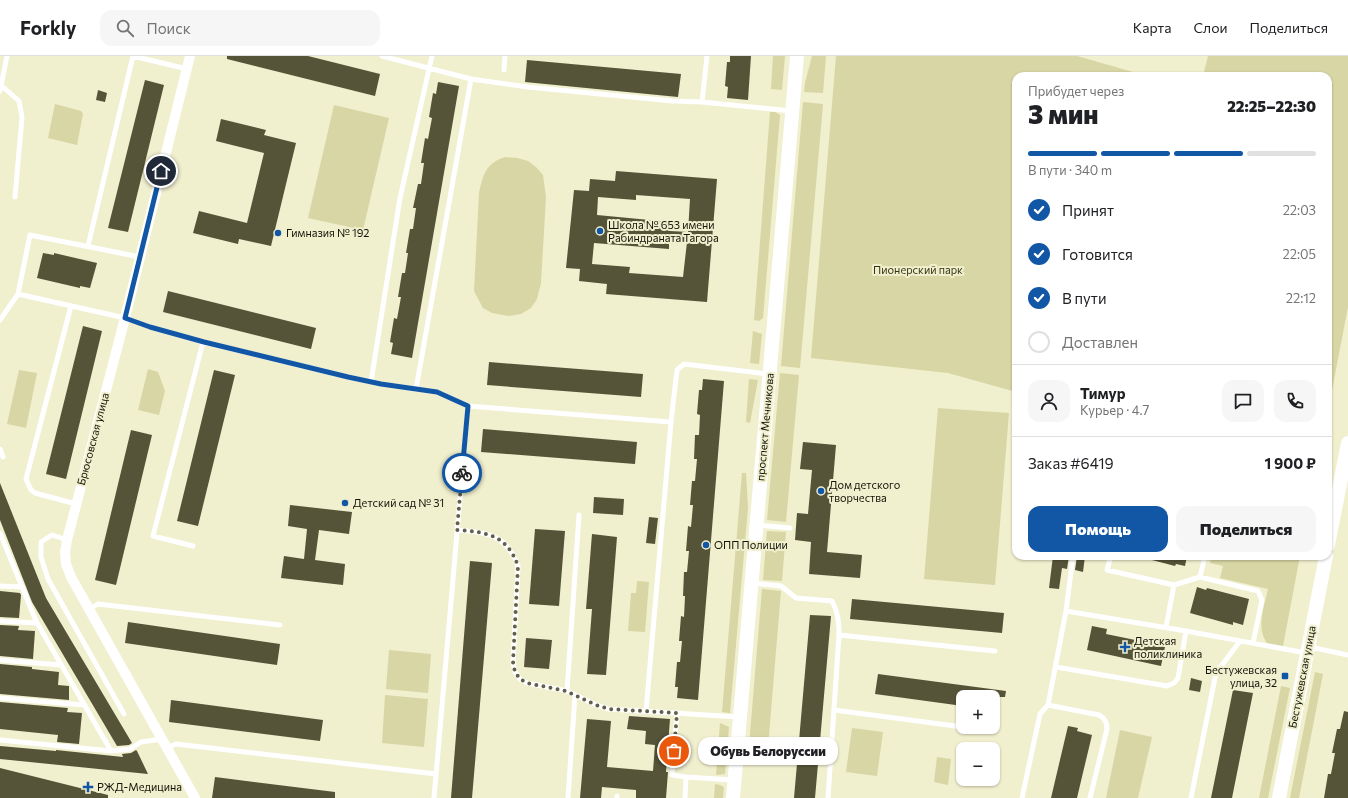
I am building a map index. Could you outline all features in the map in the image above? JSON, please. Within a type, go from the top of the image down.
[{"type":"street","name":"Брюсовская улица","points":[[190,56],[65,552],[66,564],[71,577],[194,798]]},
{"type":"street","name":"проспект Мечникова","points":[[733,798],[797,56]]},
{"type":"street","points":[[1332,525],[1348,443]]},
{"type":"street","name":"Бестужевская улица","points":[[1279,798],[1325,560]]},
{"type":"lane","points":[[7,56],[1,89],[19,101],[22,117],[15,197]]},
{"type":"lane","points":[[88,246],[133,56],[187,69]]},
{"type":"lane","points":[[382,56],[471,79],[528,87],[792,111]]},
{"type":"lane","points":[[371,382],[400,198],[428,68],[432,56]]},
{"type":"lane","points":[[504,70],[505,56]]},
{"type":"lane","points":[[702,102],[707,56]]},
{"type":"lane","points":[[416,389],[471,79]]},
{"type":"lane","points":[[0,320],[18,294],[30,235],[140,256]]},
{"type":"lane","points":[[18,294],[125,318],[150,327],[204,342],[371,382],[437,392],[468,406],[671,422]]},
{"type":"lane","points":[[71,306],[26,480],[31,490],[35,493],[76,504]]},
{"type":"lane","points":[[193,546],[153,536],[204,342]]},
{"type":"lane","points":[[646,711],[671,422],[677,370],[684,364],[769,374]]},
{"type":"lane","points":[[434,798],[468,406]]},
{"type":"lane","points":[[0,448],[3,457]]},
{"type":"lane","points":[[566,691],[579,516]]},
{"type":"lane","points":[[756,524],[790,528]]},
{"type":"lane","points":[[457,530],[480,532],[497,538],[507,545],[514,555],[518,566],[513,662],[515,672],[520,679],[527,683],[566,691],[596,705],[609,709],[740,718]]},
{"type":"lane","points":[[0,532],[38,623],[111,751]]},
{"type":"lane","points":[[67,540],[52,535],[41,542],[41,557],[48,579],[124,714]]},
{"type":"lane","points":[[1022,798],[1040,714],[1048,704],[1066,611],[1072,560]]},
{"type":"lane","points":[[1110,560],[1107,570],[1174,585],[1200,577],[1258,591],[1262,600],[1253,643]]},
{"type":"lane","points":[[1200,577],[1204,560]]},
{"type":"lane","points":[[751,583],[781,586],[796,598],[832,601],[836,609],[839,621],[839,635],[828,798]]},
{"type":"lane","points":[[1166,627],[1174,585]]},
{"type":"lane","points":[[0,586],[22,587]]},
{"type":"lane","points":[[90,609],[98,604],[280,625]]},
{"type":"lane","points":[[1066,611],[1166,627],[1240,641],[1348,655]]},
{"type":"lane","points":[[0,622],[38,623]]},
{"type":"lane","points":[[1056,666],[1167,686],[1174,683],[1178,678],[1186,631]]},
{"type":"lane","points":[[839,635],[995,651]]},
{"type":"lane","points":[[1191,798],[1216,673],[1240,641]]},
{"type":"lane","points":[[0,660],[61,665]]},
{"type":"lane","points":[[568,798],[575,695]]},
{"type":"lane","points":[[0,698],[85,706]]},
{"type":"lane","points":[[1048,704],[1099,715],[1104,718],[1107,723],[1107,729],[1090,798]]},
{"type":"lane","points":[[834,710],[956,726]]},
{"type":"lane","points":[[677,713],[672,775],[734,780]]},
{"type":"lane","points":[[0,740],[111,751],[130,749],[141,742],[176,744],[436,774]]},
{"type":"lane","points":[[685,798],[686,777]]},
{"type":"green space","points":[[773,56],[785,56],[782,90],[771,89]]},
{"type":"green space","points":[[812,56],[826,56],[823,93],[804,92]]},
{"type":"green space","name":"Пионерский парк","points":[[836,56],[1077,56],[1133,72],[1012,72],[1012,391],[948,373],[811,358]]},
{"type":"green space","points":[[1208,56],[1348,56],[1348,307],[1332,390],[1332,72],[1204,72]]},
{"type":"green space","points":[[803,102],[823,104],[800,368],[781,366]]},
{"type":"green space","points":[[55,104],[81,111],[83,114],[77,145],[48,138]]},
{"type":"green space","points":[[334,105],[389,118],[363,230],[308,218]]},
{"type":"green space","points":[[770,112],[775,112],[780,115],[763,318],[759,321],[754,320]]},
{"type":"green space","points":[[505,157],[528,161],[536,167],[543,175],[546,197],[541,283],[537,299],[531,308],[521,314],[509,316],[492,313],[483,308],[474,291],[480,187],[489,166]]},
{"type":"green space","points":[[753,331],[762,334],[759,364],[750,363]]},
{"type":"green space","points":[[148,369],[158,372],[165,391],[159,415],[138,410]]},
{"type":"green space","points":[[19,370],[37,373],[26,428],[7,424]]},
{"type":"green space","points":[[780,373],[799,375],[786,522],[767,520]]},
{"type":"green space","points":[[749,379],[758,380],[750,423],[746,422]]},
{"type":"green space","points":[[938,408],[1009,413],[995,585],[924,579]]},
{"type":"green space","points":[[742,473],[746,473],[748,508],[730,713],[722,712]]},
{"type":"green space","points":[[767,531],[786,532],[782,581],[763,580]]},
{"type":"green space","points":[[1211,560],[1299,560],[1283,646],[1267,643],[1262,631],[1261,624],[1263,610],[1268,589],[1220,578],[1223,566],[1210,563]]},
{"type":"green space","points":[[637,581],[649,582],[645,632],[628,631],[631,593],[636,593]]},
{"type":"green space","points":[[762,589],[781,591],[767,759],[748,758]]},
{"type":"green space","points":[[389,650],[431,654],[428,693],[386,689]]},
{"type":"green space","points":[[1315,672],[1323,674],[1299,798],[1290,798]]},
{"type":"green space","points":[[1281,686],[1290,688],[1268,798],[1259,798]]},
{"type":"green space","points":[[385,695],[428,699],[424,747],[382,743]]},
{"type":"green space","points":[[720,723],[729,727],[725,774],[716,775]]},
{"type":"green space","points":[[852,728],[883,732],[877,776],[846,772]]},
{"type":"green space","points":[[1120,730],[1152,737],[1138,798],[1106,798]]},
{"type":"green space","points":[[937,757],[951,759],[948,785],[934,782]]},
{"type":"green space","points":[[715,784],[724,787],[723,798],[714,798]]},
{"type":"building","points":[[227,56],[308,56],[380,74],[375,96],[227,59]]},
{"type":"building","points":[[730,56],[751,56],[748,100],[727,98],[728,87],[725,86],[727,62],[730,62]]},
{"type":"building","points":[[527,60],[681,74],[678,97],[525,82]]},
{"type":"building","points":[[145,80],[164,85],[128,232],[108,228]]},
{"type":"building","points":[[438,82],[459,86],[412,358],[391,354],[393,343],[390,342],[394,318],[397,319],[401,297],[398,297],[402,273],[405,273],[408,253],[406,253],[410,229],[413,229],[416,208],[413,208],[418,184],[421,184],[424,163],[421,163],[425,138],[428,139],[432,118],[429,117],[433,93],[436,94]]},
{"type":"building","points":[[98,90],[107,93],[105,102],[96,100]]},
{"type":"building","points":[[221,119],[266,130],[264,135],[296,143],[271,246],[239,239],[238,244],[193,233],[199,211],[247,223],[264,153],[216,141]]},
{"type":"building","points":[[616,171],[717,179],[707,302],[606,294],[607,284],[579,281],[580,269],[566,268],[574,190],[589,191],[590,179],[615,181]],"holes":[[[636,195],[690,199],[688,232],[670,231],[671,222],[597,215],[598,197],[636,200]],[[669,241],[687,242],[683,277],[629,273],[630,267],[592,264],[594,243],[669,249]]]},
{"type":"building","points":[[43,253],[54,255],[54,253],[97,263],[90,288],[80,286],[80,288],[37,278]]},
{"type":"building","points":[[168,291],[316,328],[311,349],[163,312]]},
{"type":"building","points":[[83,326],[102,331],[66,479],[46,474]]},
{"type":"building","points":[[489,362],[643,374],[641,397],[487,385]]},
{"type":"building","points":[[214,370],[235,375],[198,526],[177,521]]},
{"type":"building","points":[[703,379],[724,381],[698,700],[677,698],[678,687],[675,687],[677,662],[680,662],[682,641],[679,641],[681,616],[684,617],[684,572],[687,572],[689,551],[686,551],[688,526],[691,527],[693,505],[690,505],[692,481],[695,481],[697,459],[694,459],[695,435],[699,435],[700,415],[697,414],[699,390],[702,390]]},
{"type":"building","points":[[483,429],[637,442],[635,464],[481,452]]},
{"type":"building","points":[[131,430],[152,435],[116,585],[95,580]]},
{"type":"building","name":"Дом детского творчества","points":[[803,442],[836,445],[827,552],[862,555],[860,578],[809,574],[811,542],[795,540],[797,513],[808,514],[812,470],[800,469]]},
{"type":"building","points":[[0,483],[46,598],[132,743],[129,745],[117,746],[32,602],[0,520]]},
{"type":"building","points":[[594,497],[624,499],[623,515],[593,513]]},
{"type":"building","points":[[290,505],[352,512],[349,534],[319,530],[315,560],[345,564],[343,585],[281,578],[284,556],[304,559],[307,529],[288,526]]},
{"type":"building","points":[[649,517],[658,518],[655,544],[646,543]]},
{"type":"building","points":[[535,529],[565,531],[559,606],[529,604]]},
{"type":"building","points":[[592,534],[617,537],[606,675],[587,674],[592,609],[586,609]]},
{"type":"building","points":[[1052,560],[1068,560],[1067,569],[1062,568],[1059,589],[1049,588]]},
{"type":"building","points":[[1076,560],[1084,560],[1083,572],[1075,570]]},
{"type":"building","points":[[1152,560],[1186,560],[1185,566],[1176,564],[1175,566]]},
{"type":"building","points":[[470,561],[492,563],[472,798],[451,798]]},
{"type":"building","points":[[1197,587],[1206,590],[1207,588],[1249,599],[1243,625],[1233,622],[1233,625],[1190,613]]},
{"type":"building","points":[[0,591],[20,593],[19,618],[0,617]]},
{"type":"building","points":[[852,599],[1004,613],[1002,633],[850,619]]},
{"type":"building","points":[[810,615],[831,616],[815,798],[794,798]]},
{"type":"building","points":[[128,622],[280,644],[277,665],[125,643]]},
{"type":"building","points":[[0,625],[19,626],[18,630],[35,631],[33,659],[0,656]]},
{"type":"building","points":[[1092,626],[1107,629],[1106,634],[1150,643],[1151,639],[1166,642],[1161,666],[1087,650]]},
{"type":"building","points":[[526,638],[552,640],[549,669],[524,667]]},
{"type":"building","points":[[0,664],[32,667],[32,669],[59,672],[58,685],[69,686],[69,700],[0,694]]},
{"type":"building","points":[[878,674],[998,690],[956,690],[956,705],[875,694]]},
{"type":"building","points":[[1191,678],[1202,681],[1200,692],[1189,690]]},
{"type":"building","points":[[1000,690],[1006,691],[1005,697],[1000,697]]},
{"type":"building","points":[[1233,690],[1253,693],[1232,798],[1211,798]]},
{"type":"building","points":[[171,700],[323,720],[320,741],[169,722]]},
{"type":"building","points":[[0,702],[68,708],[67,712],[82,713],[79,744],[57,742],[58,735],[0,729]]},
{"type":"building","points":[[1344,711],[1348,712],[1348,798],[1324,798],[1328,774],[1331,774],[1335,753],[1332,753],[1337,729],[1340,729]]},
{"type":"building","points":[[629,716],[670,719],[666,772],[668,772],[666,798],[636,798],[636,790],[602,787],[601,798],[580,798],[587,719],[611,721],[607,767],[653,771],[655,745],[645,744],[646,731],[627,729]]},
{"type":"building","points":[[1068,726],[1078,728],[1077,731],[1092,735],[1077,798],[1051,798]]},
{"type":"building","points":[[0,746],[123,757],[122,754],[131,753],[136,750],[148,774],[0,759]]},
{"type":"building","points":[[0,768],[108,795],[108,798],[0,798]]},
{"type":"building","points":[[215,777],[335,792],[335,798],[212,798]]},
{"type":"way so far","points":[[462,473],[457,530],[480,532],[497,538],[507,545],[514,555],[518,566],[513,662],[515,672],[520,679],[527,683],[566,691],[596,705],[609,709],[677,713],[674,751]]},
{"type":"place","name":"Школа № 653 имени Рабиндраната Тагора","points":[[600,231]]},
{"type":"place","name":"Гимназия № 192","points":[[278,233]]},
{"type":"place","name":"Дом детского творчества","points":[[821,491]]},
{"type":"place","name":"Детский сад № 31","points":[[345,503]]},
{"type":"place","name":"ОПП Полиции","points":[[706,545]]},
{"type":"place","name":"Детская поликлиника","points":[[1125,647]]},
{"type":"place","name":"Бестужевская улица, 32","points":[[1285,676]]},
{"type":"place","name":"Обувь Белоруссии","points":[[674,751]]},
{"type":"place","name":"РЖД-Медицина","points":[[88,787]]},
{"type":"route","points":[[161,171],[125,318],[150,327],[204,342],[348,377],[381,384],[437,392],[468,406],[462,473]]}]
